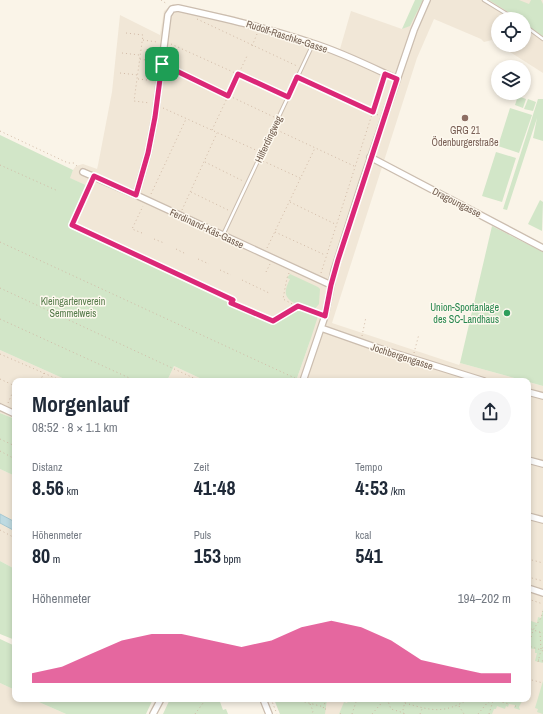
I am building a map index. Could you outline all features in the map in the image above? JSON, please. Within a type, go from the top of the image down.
[{"type":"street","points":[[304,378],[325,316],[331,285],[370,157],[385,118],[414,30],[427,0]]},
{"type":"street","name":"Rudolf-Raschke-Gasse","points":[[172,9],[178,8],[242,22],[313,43],[397,79]]},
{"type":"street","points":[[136,195],[148,153],[157,104],[168,15],[172,9]]},
{"type":"street","name":"Dragoungasse","points":[[370,157],[543,248]]},
{"type":"street","name":"Ferdinand-Käs-Gasse","points":[[83,172],[331,285]]},
{"type":"street","name":"Jochbergengasse","points":[[321,328],[412,359],[474,378]]},
{"type":"street","points":[[531,393],[543,396]]},
{"type":"street","points":[[3,408],[12,412]]},
{"type":"street","points":[[531,461],[543,464]]},
{"type":"street","points":[[531,517],[543,520]]},
{"type":"street","points":[[531,589],[543,593]]},
{"type":"street","points":[[153,714],[159,702]]},
{"type":"street","points":[[265,702],[269,714]]},
{"type":"lane","points":[[484,0],[504,12]]},
{"type":"lane","points":[[531,30],[543,38]]},
{"type":"lane","name":"Hilferdingweg","points":[[223,236],[313,43]]},
{"type":"path","points":[[161,0],[166,2]]},
{"type":"path","points":[[164,0],[172,9]]},
{"type":"path","points":[[196,18],[301,68]]},
{"type":"path","points":[[252,45],[260,27]]},
{"type":"path","points":[[126,33],[143,35],[134,101],[157,104],[262,153]]},
{"type":"path","points":[[142,40],[164,43],[288,97]]},
{"type":"path","points":[[122,53],[140,55]]},
{"type":"path","points":[[212,130],[247,56]]},
{"type":"path","points":[[140,59],[151,61]]},
{"type":"path","points":[[162,64],[278,119]]},
{"type":"path","points":[[120,73],[138,75]]},
{"type":"path","points":[[319,279],[385,74]]},
{"type":"path","points":[[297,77],[385,118]]},
{"type":"path","points":[[137,79],[148,80]]},
{"type":"path","points":[[142,233],[132,229],[186,118]]},
{"type":"path","points":[[273,128],[355,167]]},
{"type":"path","points":[[0,130],[68,163],[74,163],[83,172]]},
{"type":"path","points":[[180,215],[218,133]]},
{"type":"path","points":[[264,254],[315,148]]},
{"type":"path","points":[[259,159],[300,178]]},
{"type":"path","points":[[204,162],[248,183]]},
{"type":"path","points":[[0,165],[58,191]]},
{"type":"path","points":[[94,176],[72,225],[233,300],[231,303],[273,321],[298,306]]},
{"type":"path","points":[[190,192],[234,212]]},
{"type":"path","points":[[289,202],[336,224]]},
{"type":"path","points":[[275,232],[326,255]]},
{"type":"path","points":[[154,238],[164,243]]},
{"type":"path","points":[[0,242],[296,378]]},
{"type":"path","points":[[176,249],[186,254]]},
{"type":"path","points":[[266,272],[273,258]]},
{"type":"path","points":[[198,259],[209,264]]},
{"type":"path","points":[[292,267],[287,278],[282,299],[325,316]]},
{"type":"path","points":[[220,270],[231,275]]},
{"type":"path","points":[[242,280],[260,287],[269,293]]},
{"type":"path","points":[[0,288],[194,378]]},
{"type":"path","points":[[361,342],[366,317]]},
{"type":"path","points":[[0,319],[129,378]]},
{"type":"path","points":[[412,359],[418,334]]},
{"type":"path","points":[[0,354],[55,378]]},
{"type":"path","points":[[42,378],[44,373]]},
{"type":"path","points":[[0,379],[12,385]]},
{"type":"path","points":[[3,408],[12,392]]},
{"type":"path","points":[[0,439],[12,445]]},
{"type":"path","points":[[0,452],[12,458]]},
{"type":"path","points":[[0,530],[12,536]]},
{"type":"path","points":[[531,560],[543,563]]},
{"type":"path","points":[[531,578],[543,581]]},
{"type":"path","points":[[531,600],[543,604]]},
{"type":"path","points":[[531,638],[533,630],[541,618],[543,611]]},
{"type":"path","points":[[533,630],[543,632]]},
{"type":"path","points":[[540,632],[541,650]]},
{"type":"path","points":[[531,647],[543,652]]},
{"type":"path","points":[[538,662],[543,647]]},
{"type":"path","points":[[538,660],[543,661]]},
{"type":"path","points":[[531,679],[543,683]]},
{"type":"path","points":[[195,714],[204,702]]},
{"type":"path","points":[[272,702],[277,714]]},
{"type":"path","points":[[303,702],[324,707],[323,709],[326,709]]},
{"type":"path","points":[[324,707],[325,702]]},
{"type":"path","points":[[352,714],[356,702]]},
{"type":"path","points":[[372,714],[383,702]]},
{"type":"path","points":[[388,702],[391,709],[404,714],[405,703],[436,711],[446,710],[464,702]]},
{"type":"path","points":[[478,714],[488,702]]},
{"type":"path","points":[[489,714],[492,702]]},
{"type":"path","points":[[500,702],[509,704]]},
{"type":"path","points":[[309,704],[312,714]]},
{"type":"path","points":[[459,705],[464,714]]},
{"type":"path","points":[[420,714],[422,708]]},
{"type":"shaded area","points":[[423,0],[543,0],[543,73],[531,65],[531,60],[523,60],[510,52],[531,52],[531,12],[491,12],[491,40],[484,42],[481,39],[434,19],[417,58],[332,323],[459,365],[460,363],[515,378],[297,378],[310,341],[68,228],[88,186],[69,178],[76,166],[83,164],[97,169],[98,165],[112,92],[120,15],[160,35],[164,11],[173,4],[233,16],[299,35],[340,49],[351,11],[402,29],[410,25]]},
{"type":"shaded area","points":[[0,350],[62,378],[12,378],[12,418],[0,413]]},
{"type":"shaded area","points":[[174,366],[200,378],[168,378]]},
{"type":"shaded area","points":[[531,383],[543,386],[543,714],[280,714],[275,702],[531,702]]},
{"type":"shaded area","points":[[0,469],[12,475],[12,567],[0,561]]},
{"type":"shaded area","points":[[0,683],[12,689],[12,702],[39,702],[66,714],[0,714]]},
{"type":"green space","points":[[415,0],[423,0],[410,26],[402,29]]},
{"type":"green space","points":[[489,0],[519,0],[529,4],[531,0],[541,0],[543,4],[543,37],[531,28],[531,12],[508,12]]},
{"type":"green space","points":[[538,99],[543,99],[543,141],[533,138],[537,118],[507,210],[503,209]]},
{"type":"green space","points":[[517,100],[526,100],[523,108],[515,105]]},
{"type":"green space","points":[[528,100],[536,102],[533,111],[524,109]]},
{"type":"green space","points":[[510,108],[532,115],[519,153],[498,146]]},
{"type":"green space","name":"Kleingartenverein Semmelweis","points":[[0,135],[73,170],[70,178],[88,186],[69,228],[270,322],[278,321],[296,309],[302,309],[318,316],[297,378],[200,378],[174,366],[168,378],[62,378],[0,350]]},
{"type":"green space","points":[[496,152],[516,158],[502,202],[482,196]]},
{"type":"green space","points":[[540,200],[543,202],[542,231],[528,224]]},
{"type":"green space","name":"Union-Sportanlage des SC-Landhaus","points":[[492,226],[543,252],[543,386],[531,383],[531,378],[514,378],[460,363]]},
{"type":"green space","points":[[290,274],[320,289],[319,304],[314,310],[298,305],[287,297],[286,288],[290,279],[287,278]]},
{"type":"green space","points":[[0,413],[12,418],[12,475],[0,469]]},
{"type":"green space","points":[[0,561],[12,567],[12,639],[0,634]]},
{"type":"green space","points":[[543,609],[543,663],[535,661],[537,653],[535,653],[535,649],[531,648],[531,621],[537,623],[538,617],[541,618]]},
{"type":"green space","points":[[0,639],[12,645],[12,689],[0,683]]},
{"type":"green space","points":[[543,681],[543,714],[537,712],[538,709],[535,708]]},
{"type":"green space","points":[[39,702],[152,702],[146,714],[66,714]]},
{"type":"green space","points":[[169,702],[220,702],[223,710],[226,709],[228,714],[163,714]]},
{"type":"green space","points":[[275,702],[327,702],[325,714],[280,714]]},
{"type":"green space","points":[[344,702],[522,702],[519,707],[520,710],[514,708],[515,705],[509,704],[505,709],[497,706],[492,714],[339,714]]},
{"type":"water","points":[[0,514],[12,520],[12,529],[0,523]]},
{"type":"place","name":"GRG 21 Ödenburgerstraße","points":[[465,118]]},
{"type":"place","name":"Union-Sportanlage des SC-Landhaus","points":[[507,313]]},
{"type":"route","points":[[162,64],[228,96],[238,74],[288,97],[297,77],[373,112],[385,74],[397,79],[385,118],[370,157],[338,260],[325,316],[298,306],[273,321],[231,303],[233,300],[72,225],[94,176],[136,195],[148,153],[155,117],[162,64]]}]
